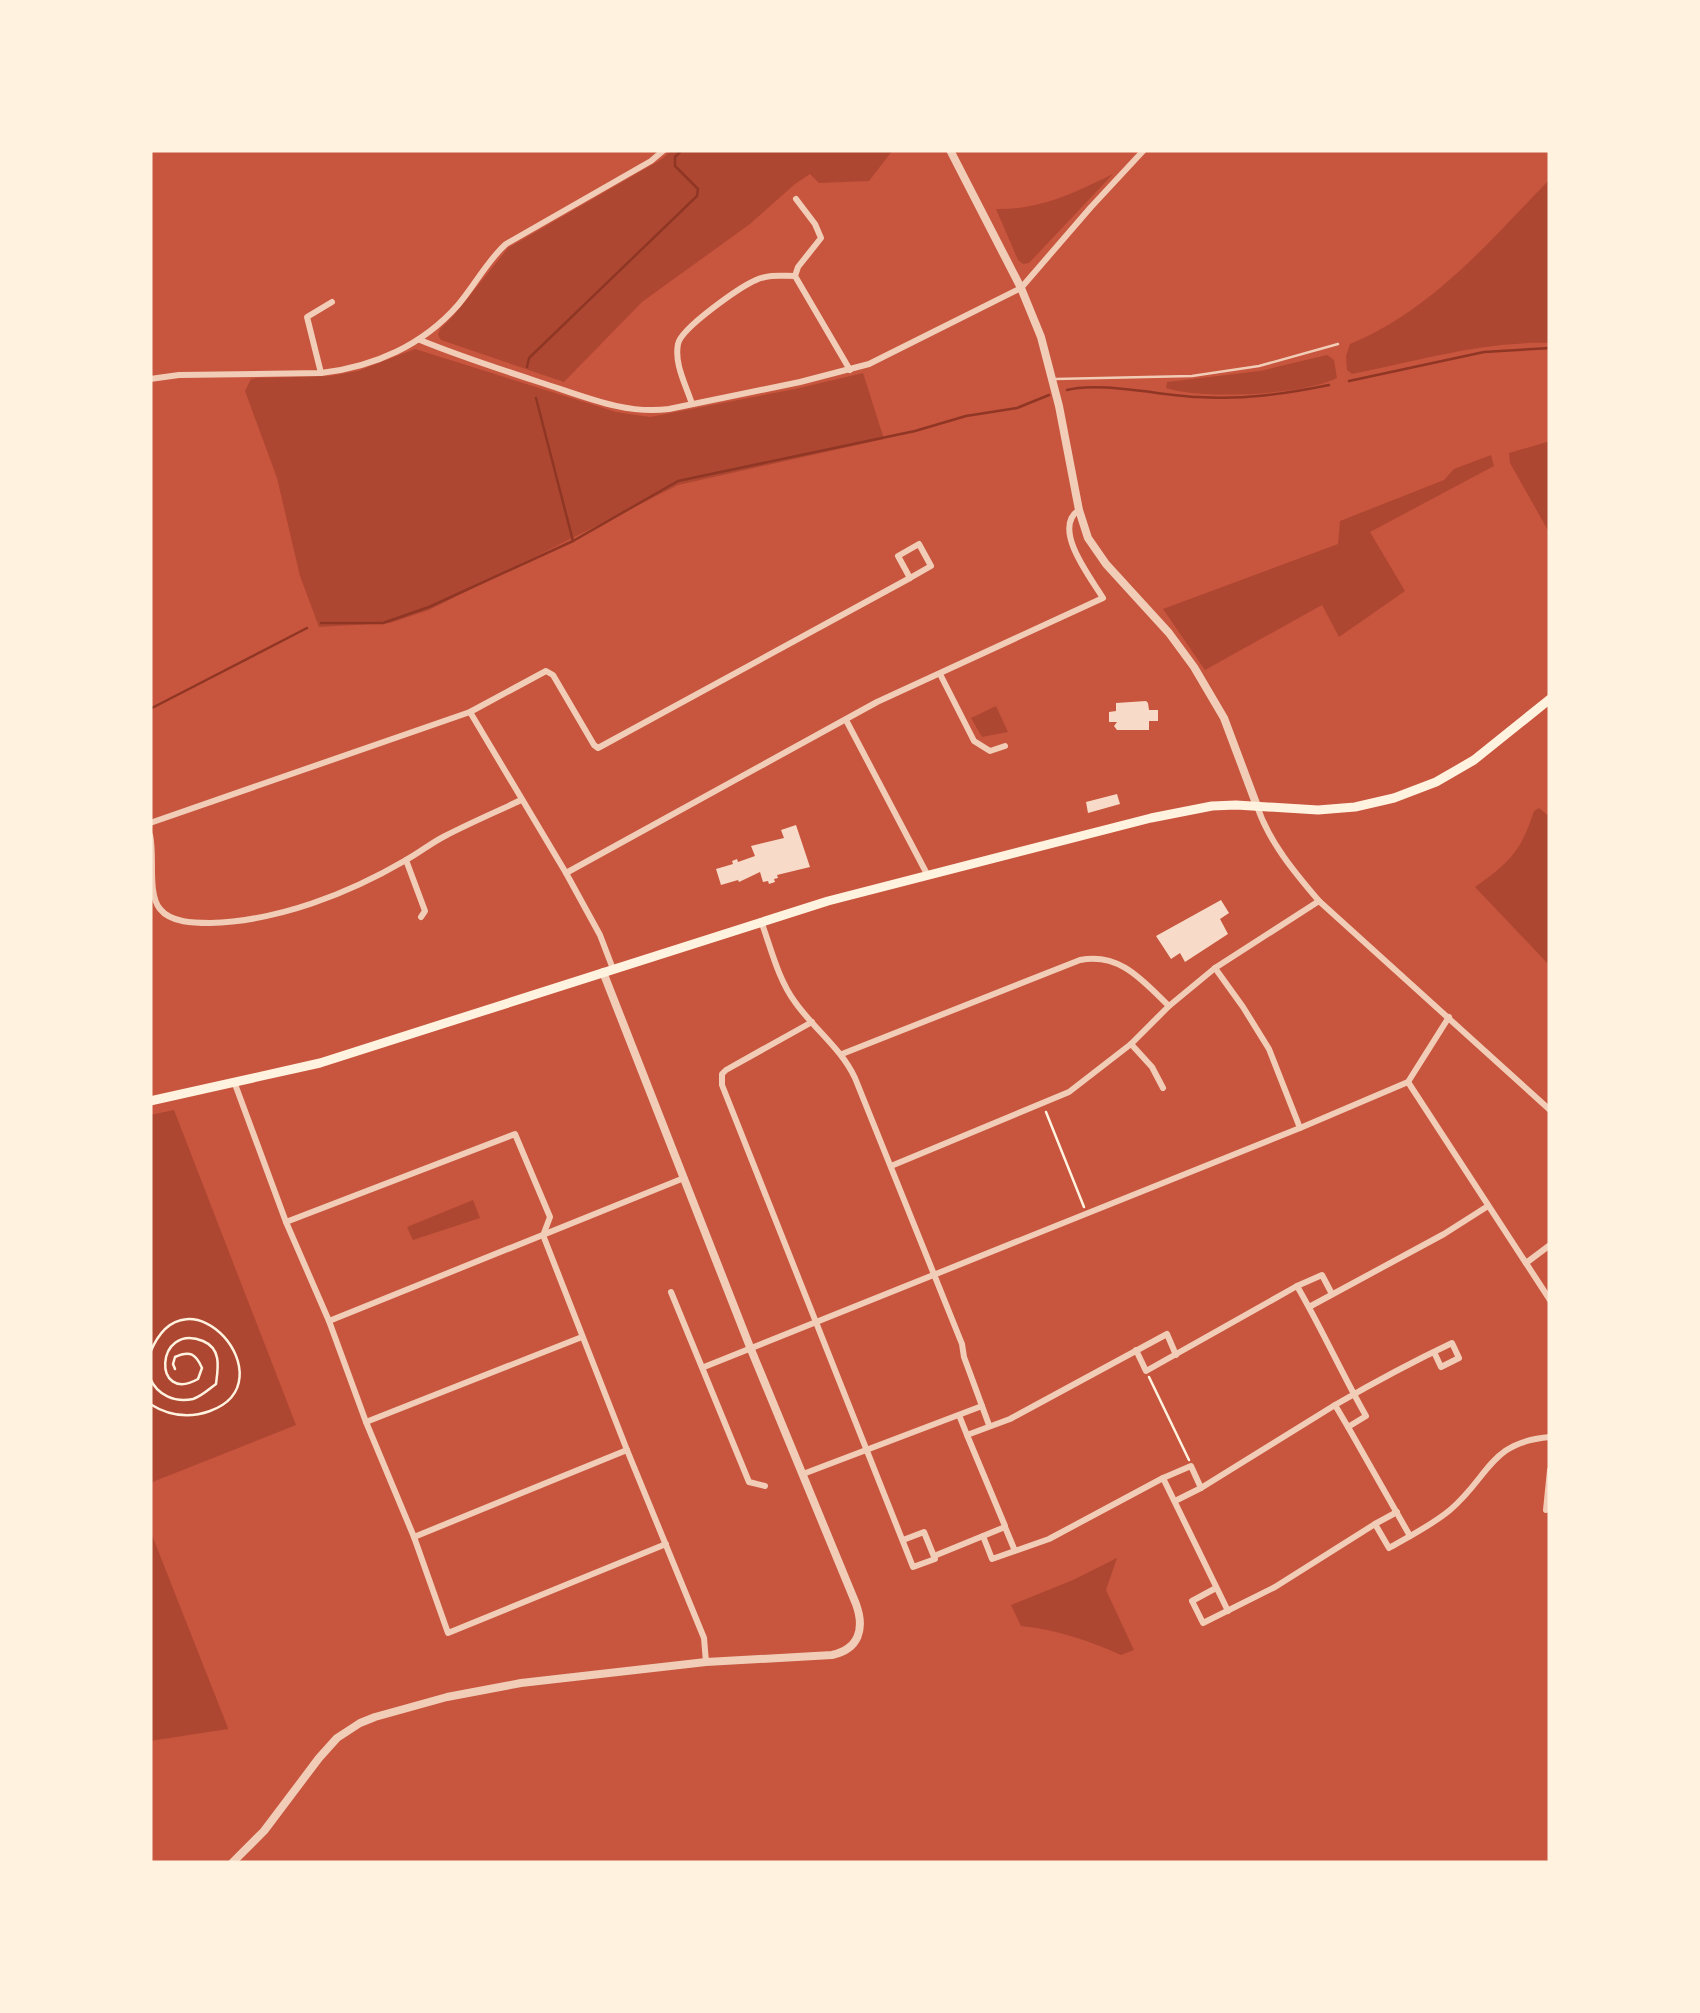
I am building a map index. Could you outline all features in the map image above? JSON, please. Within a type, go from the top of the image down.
[{"type":"main road","points":[[150,1101],[320,1063],[761,921],[927,874],[1193,808],[1236,805],[1337,809],[1376,804],[1416,791],[1474,760],[1550,699]]},
{"type":"street","points":[[150,379],[322,373],[383,358],[420,340],[457,306],[506,244],[664,150]]},
{"type":"street","points":[[950,150],[1042,337],[1088,538],[1169,633],[1214,700],[1235,744],[1268,834],[1319,901],[1550,1110]]},
{"type":"street","points":[[420,340],[625,408],[654,411],[850,370],[912,344],[1021,288],[1144,150]]},
{"type":"street","points":[[796,199],[815,224],[820,238],[795,276],[850,370]]},
{"type":"street","points":[[692,404],[677,358],[679,338],[754,280],[774,275],[795,276]]},
{"type":"street","points":[[322,373],[306,317],[332,302]]},
{"type":"street","points":[[566,873],[877,702],[1103,598],[1070,538],[1069,520],[1079,510]]},
{"type":"street","points":[[150,824],[470,712],[550,672],[598,748],[910,578],[932,566],[919,544],[898,556],[910,578]]},
{"type":"street","points":[[940,674],[974,740],[990,751],[1005,746]]},
{"type":"street","points":[[232,1863],[264,1831],[338,1738],[375,1716],[520,1683],[706,1662],[832,1656],[857,1640],[861,1623],[684,1178],[608,970],[600,935],[470,712]]},
{"type":"street","points":[[846,720],[927,874]]},
{"type":"street","points":[[150,835],[158,908],[176,919],[225,922],[262,917],[364,882],[444,837],[522,800]]},
{"type":"street","points":[[406,860],[424,909],[421,917]]},
{"type":"street","points":[[891,1166],[1069,1092],[1131,1044],[1215,968],[1319,901]]},
{"type":"street","points":[[761,921],[786,988],[842,1054],[855,1078],[962,1344],[990,1425]]},
{"type":"street","points":[[842,1054],[1090,958],[1110,959],[1125,966],[1169,1006]]},
{"type":"street","points":[[1215,968],[1269,1049],[1300,1128]]},
{"type":"street","points":[[704,1367],[1408,1082],[1449,1017]]},
{"type":"street","points":[[812,1022],[726,1070],[720,1080],[730,1110],[913,1567],[1005,1527]]},
{"type":"street","points":[[1131,1044],[1152,1067],[1163,1088]]},
{"type":"street","points":[[1408,1082],[1550,1300]]},
{"type":"street","points":[[235,1084],[286,1222],[414,1537],[448,1633],[666,1544]]},
{"type":"street","points":[[286,1222],[514,1134],[550,1217],[543,1234],[704,1638],[706,1662]]},
{"type":"street","points":[[329,1320],[684,1178]]},
{"type":"street","points":[[1310,1307],[1488,1206]]},
{"type":"street","points":[[1526,1263],[1550,1245]]},
{"type":"street","points":[[1136,1350],[1146,1371],[1322,1275],[1332,1294]]},
{"type":"street","points":[[1297,1286],[1366,1416],[1348,1427]]},
{"type":"street","points":[[672,1292],[750,1482],[765,1486]]},
{"type":"street","points":[[968,1435],[1010,1419],[1166,1334],[1176,1355]]},
{"type":"street","points":[[366,1422],[582,1336]]},
{"type":"street","points":[[1174,1501],[1354,1394],[1434,1352]]},
{"type":"street","points":[[1335,1405],[1410,1536]]},
{"type":"street","points":[[803,1474],[982,1406]]},
{"type":"street","points":[[959,1415],[1015,1551]]},
{"type":"street","points":[[1375,1524],[1389,1548],[1450,1510],[1501,1452],[1523,1441],[1550,1437]]},
{"type":"street","points":[[414,1537],[627,1450]]},
{"type":"street","points":[[982,1536],[992,1560],[1048,1539],[1191,1466],[1201,1488]]},
{"type":"street","points":[[1546,1510],[1550,1470]]},
{"type":"street","points":[[1163,1478],[1228,1611]]},
{"type":"street","points":[[1216,1588],[1192,1600],[1204,1623],[1275,1587],[1396,1512]]},
{"type":"street","points":[[903,1540],[924,1532],[934,1556]]},
{"type":"lane","points":[[1053,379],[1192,376],[1259,366],[1338,344]]},
{"type":"path","points":[[1044,1109],[1085,1208]]},
{"type":"path","points":[[150,1353],[157,1336],[182,1318],[188,1318],[207,1323],[225,1337],[239,1359],[238,1384],[227,1402],[218,1408],[197,1415],[178,1415],[166,1414],[150,1404]]},
{"type":"path","points":[[150,1378],[162,1395],[188,1400],[216,1384],[219,1362],[210,1346],[188,1338],[168,1351],[165,1372],[178,1382],[189,1384],[198,1379],[202,1368],[192,1353],[175,1357],[175,1369]]},
{"type":"path","points":[[1146,1371],[1191,1466]]},
{"type":"shaded area","points":[[672,150],[893,150],[869,181],[819,183],[810,174],[795,184],[750,224],[642,302],[564,382],[441,340],[440,329],[508,248]]},
{"type":"shaded area","points":[[1113,174],[1029,263],[1018,260],[996,209],[1042,203]]},
{"type":"shaded area","points":[[1550,179],[1550,343],[1475,349],[1352,374],[1347,370],[1350,344],[1433,294]]},
{"type":"shaded area","points":[[415,349],[616,412],[650,417],[863,373],[884,439],[678,485],[429,610],[390,623],[319,627],[300,576],[277,478],[245,391],[251,379],[358,371]]},
{"type":"shaded area","points":[[1327,355],[1334,360],[1337,378],[1322,384],[1227,395],[1166,388],[1167,382],[1260,371]]},
{"type":"shaded area","points":[[1550,440],[1550,534],[1510,463],[1509,453]]},
{"type":"shaded area","points":[[1491,455],[1494,466],[1370,532],[1405,591],[1339,637],[1322,605],[1205,670],[1163,609],[1338,544],[1340,521],[1444,480],[1454,469]]},
{"type":"shaded area","points":[[996,706],[1008,732],[982,737],[971,718]]},
{"type":"shaded area","points":[[1539,808],[1550,817],[1550,966],[1475,887],[1513,855]]},
{"type":"shaded area","points":[[174,1110],[296,1425],[150,1483],[150,1115]]},
{"type":"shaded area","points":[[473,1200],[480,1218],[413,1240],[407,1227]]},
{"type":"shaded area","points":[[150,1530],[228,1728],[228,1729],[150,1741]]},
{"type":"shaded area","points":[[1117,1558],[1106,1590],[1134,1650],[1121,1655],[1072,1636],[1021,1626],[1011,1605]]},
{"type":"building","points":[[1146,701],[1149,710],[1158,710],[1158,721],[1149,721],[1149,730],[1117,730],[1117,722],[1109,722],[1109,712],[1116,711],[1116,703]]},
{"type":"building","points":[[1117,794],[1120,804],[1088,813],[1086,802]]},
{"type":"building","points":[[796,825],[810,867],[777,875],[775,882],[769,884],[763,882],[760,872],[721,885],[716,869],[755,856],[751,846],[784,838],[781,830]]},
{"type":"building","points":[[1221,900],[1229,913],[1220,919],[1228,934],[1185,962],[1180,953],[1171,959],[1156,936]]},
{"type":"waterway","points":[[527,367],[529,358],[697,196],[698,189],[675,166],[675,157],[682,150]]},
{"type":"waterway","points":[[1349,381],[1484,352],[1550,348]]},
{"type":"waterway","points":[[1067,390],[1096,387],[1231,398],[1329,385]]},
{"type":"waterway","points":[[321,623],[383,623],[429,607],[573,541],[678,481],[1017,408],[1049,395]]},
{"type":"waterway","points":[[536,398],[573,541]]},
{"type":"waterway","points":[[150,709],[307,628]]}]
